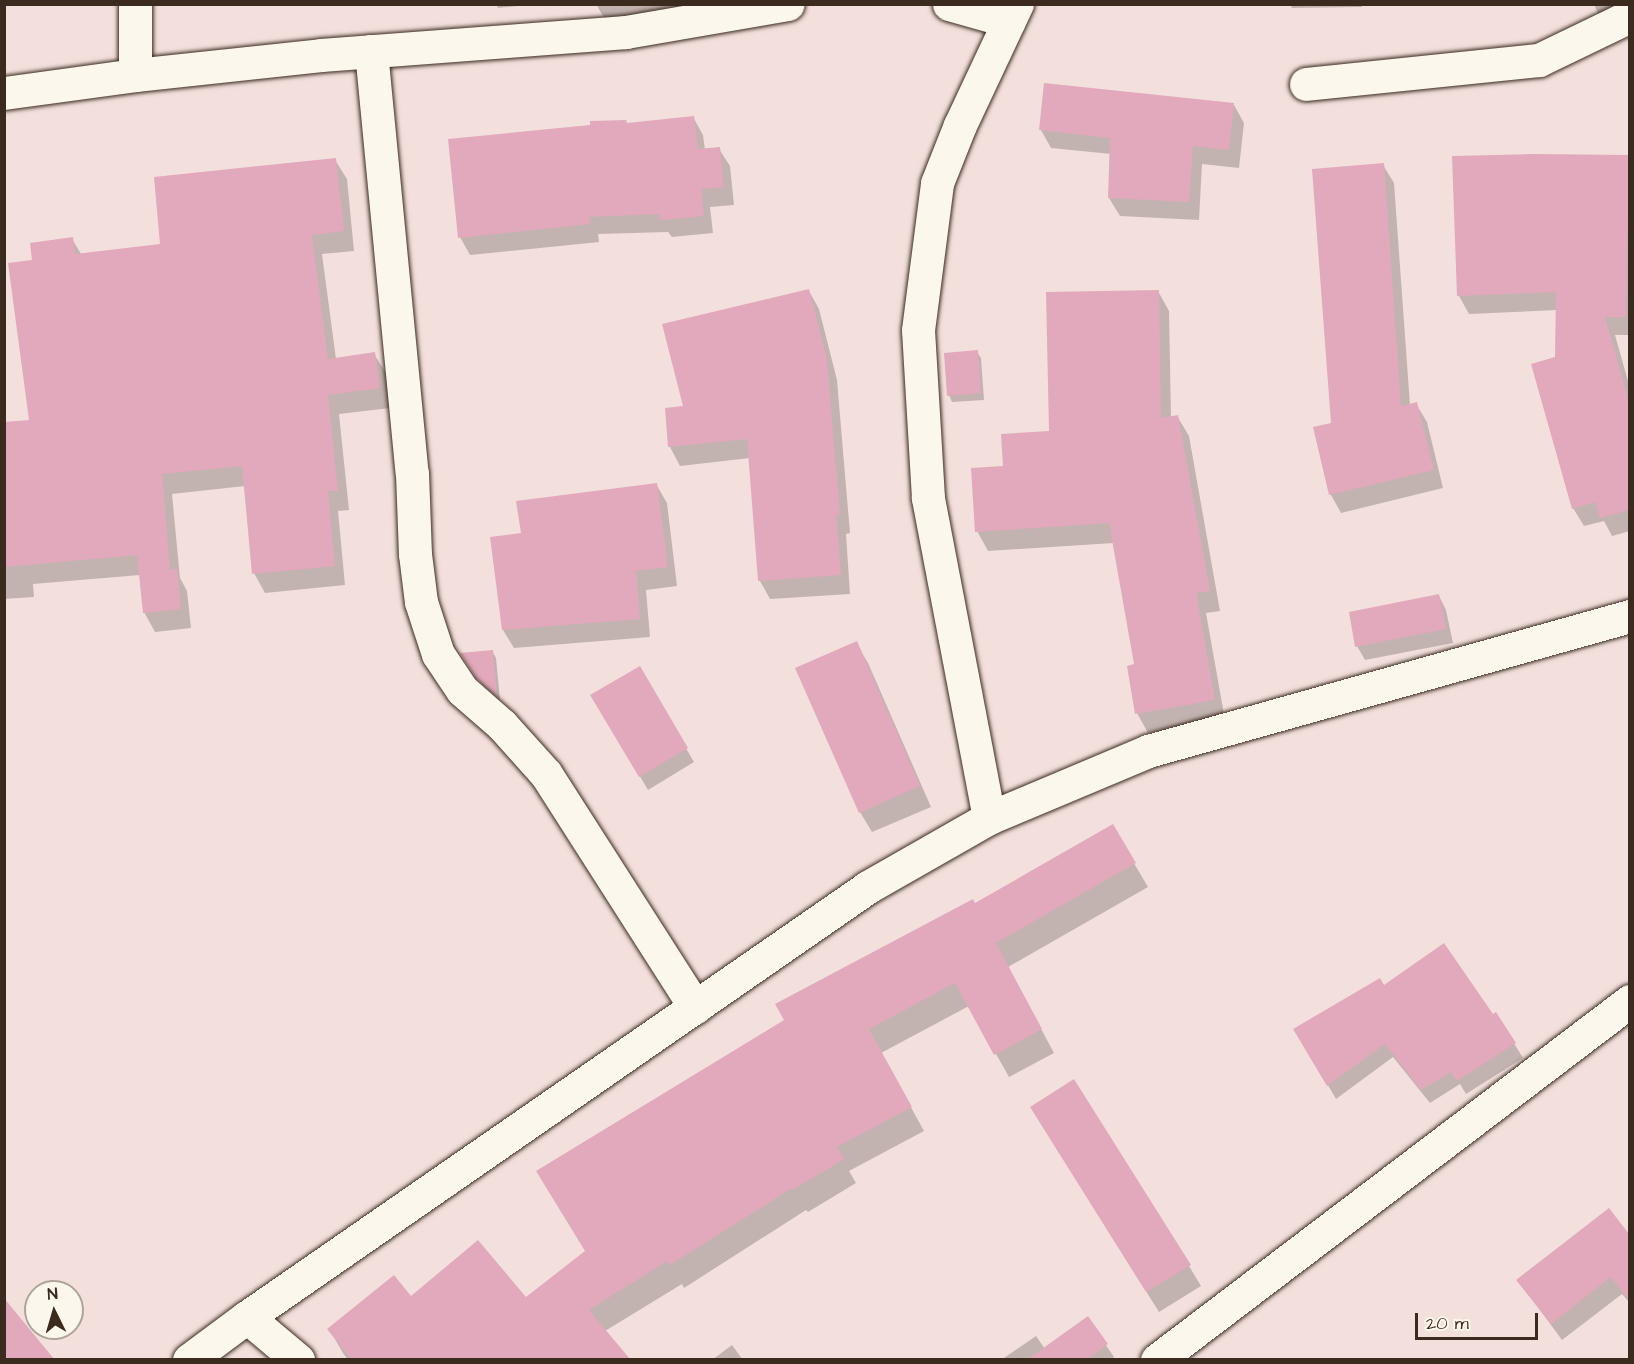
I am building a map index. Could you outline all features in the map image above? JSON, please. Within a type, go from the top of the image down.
[{"type":"street","points":[[135,4],[135,75]]},
{"type":"street","points":[[4,93],[135,75],[371,51],[626,32],[788,4]]},
{"type":"street","points":[[949,4],[1013,13],[960,125],[937,183],[918,330],[928,498],[989,818]]},
{"type":"street","points":[[1305,84],[1539,60],[1629,16]]},
{"type":"street","points":[[371,51],[412,473],[415,554],[421,602],[438,654],[462,690],[502,725],[546,774],[695,1007]]},
{"type":"street","points":[[189,1359],[868,887],[989,818],[1148,751],[1629,616]]},
{"type":"street","points":[[1157,1359],[1629,1001]]},
{"type":"street","points":[[247,1317],[298,1359]]},
{"type":"building","points":[[1044,83],[1234,103],[1229,150],[1193,146],[1189,202],[1108,198],[1110,138],[1039,130]]},
{"type":"building","points":[[694,116],[698,149],[720,147],[724,187],[701,189],[704,216],[660,220],[659,214],[589,217],[590,224],[458,238],[448,139],[590,125],[590,121],[626,120],[627,123]]},
{"type":"building","points":[[1629,155],[1626,317],[1605,317],[1629,402],[1629,510],[1600,518],[1596,502],[1572,509],[1531,364],[1555,357],[1556,292],[1457,296],[1452,156]]},
{"type":"building","points":[[336,158],[344,231],[312,235],[328,359],[375,352],[380,388],[328,395],[338,491],[328,491],[335,566],[252,574],[242,466],[162,474],[170,570],[177,569],[181,609],[143,613],[137,555],[4,567],[4,422],[29,420],[8,263],[32,260],[30,243],[73,237],[75,254],[160,244],[154,177]]},
{"type":"building","points":[[1384,163],[1401,406],[1417,402],[1434,470],[1329,495],[1313,427],[1331,423],[1312,169]]},
{"type":"building","points":[[809,289],[827,360],[840,515],[836,515],[841,575],[758,581],[747,439],[668,447],[665,408],[683,406],[662,324]]},
{"type":"building","points":[[1159,290],[1161,418],[1178,415],[1210,591],[1196,593],[1215,700],[1135,714],[1127,666],[1134,664],[1109,523],[975,532],[971,468],[1003,466],[1001,434],[1049,431],[1046,292]]},
{"type":"building","points":[[978,350],[981,393],[947,396],[944,353]]},
{"type":"building","points":[[657,483],[668,567],[636,571],[640,619],[502,630],[490,537],[521,533],[516,501]]},
{"type":"building","points":[[1439,594],[1446,629],[1355,647],[1349,612]]},
{"type":"building","points":[[857,641],[920,786],[859,813],[795,668]]},
{"type":"building","points":[[493,650],[497,696],[476,678],[460,653]]},
{"type":"building","points":[[640,666],[688,748],[639,777],[590,695]]},
{"type":"building","points":[[1113,824],[1136,863],[996,943],[1042,1029],[994,1055],[955,983],[869,1029],[912,1107],[837,1147],[844,1159],[793,1190],[792,1188],[670,1265],[667,1261],[589,1310],[630,1359],[351,1359],[327,1329],[394,1275],[411,1296],[478,1240],[526,1297],[585,1251],[536,1171],[784,1020],[775,1004],[973,899],[975,903]]},
{"type":"building","points":[[1444,943],[1493,1014],[1496,1012],[1516,1043],[1457,1081],[1451,1072],[1421,1090],[1385,1044],[1327,1086],[1293,1029],[1380,978],[1384,985]]},
{"type":"building","points":[[1074,1079],[1191,1265],[1146,1292],[1030,1107]]},
{"type":"building","points":[[1609,1208],[1629,1234],[1629,1300],[1611,1277],[1551,1324],[1516,1280]]},
{"type":"building","points":[[4,1298],[24,1322],[24,1340],[38,1340],[54,1359],[4,1359]]},
{"type":"building","points":[[1088,1316],[1108,1344],[1087,1359],[1028,1359]]}]
